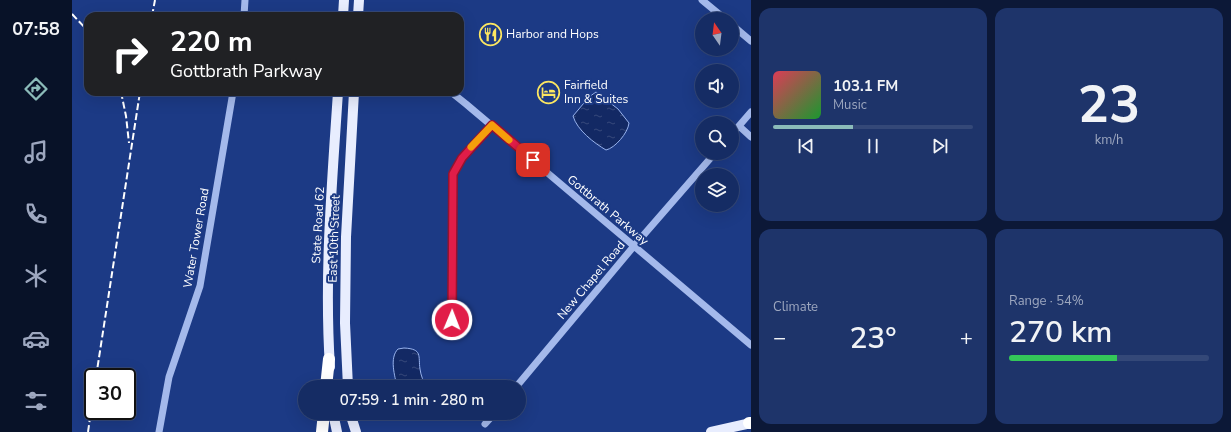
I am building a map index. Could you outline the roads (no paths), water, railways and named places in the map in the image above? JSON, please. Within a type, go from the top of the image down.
[{"type":"highway","points":[[327,380],[329,360]]},
{"type":"highway","points":[[322,432],[323,420]]},
{"type":"main road","points":[[343,12],[344,0]]},
{"type":"main road","points":[[358,12],[359,0]]},
{"type":"main road","name":"State Road 62","points":[[329,360],[329,224],[338,96]]},
{"type":"main road","name":"East 10th Street","points":[[348,380],[345,323],[346,237],[354,96]]},
{"type":"main road","points":[[329,360],[330,380]]},
{"type":"main road","points":[[334,420],[337,432]]},
{"type":"main road","points":[[350,420],[351,432]]},
{"type":"main road","points":[[352,420],[356,432]]},
{"type":"main road","points":[[711,432],[750,423]]},
{"type":"street","points":[[244,12],[245,0]]},
{"type":"street","points":[[702,0],[717,12]]},
{"type":"street","points":[[739,31],[751,40]]},
{"type":"street","name":"Water Tower Road","points":[[160,432],[169,377],[201,279],[232,96]]},
{"type":"street","name":"Gottbrath Parkway","points":[[455,96],[492,125],[751,345]]},
{"type":"street","points":[[751,112],[739,126],[751,137]]},
{"type":"street","points":[[452,320],[453,174],[462,158],[492,125]]},
{"type":"street","name":"New Chapel Road","points":[[522,380],[634,246],[709,160]]},
{"type":"street","points":[[485,424],[488,420]]},
{"type":"water","points":[[596,92],[618,109],[629,123],[620,140],[610,149],[606,150],[596,144],[582,131],[573,116],[589,97]]},
{"type":"water","points":[[404,348],[417,352],[423,380],[396,380],[393,362],[395,353],[398,349]]},
{"type":"railway","points":[[153,12],[155,0]]},
{"type":"railway","points":[[72,14],[84,27]]},
{"type":"railway","points":[[122,96],[129,143]]},
{"type":"railway","points":[[97,368],[139,96]]},
{"type":"railway","points":[[88,432],[90,420]]},
{"type":"place","name":"Harbor and Hops","points":[[491,34]]},
{"type":"place","name":"Fairfield Inn & Suites","points":[[548,92]]}]
